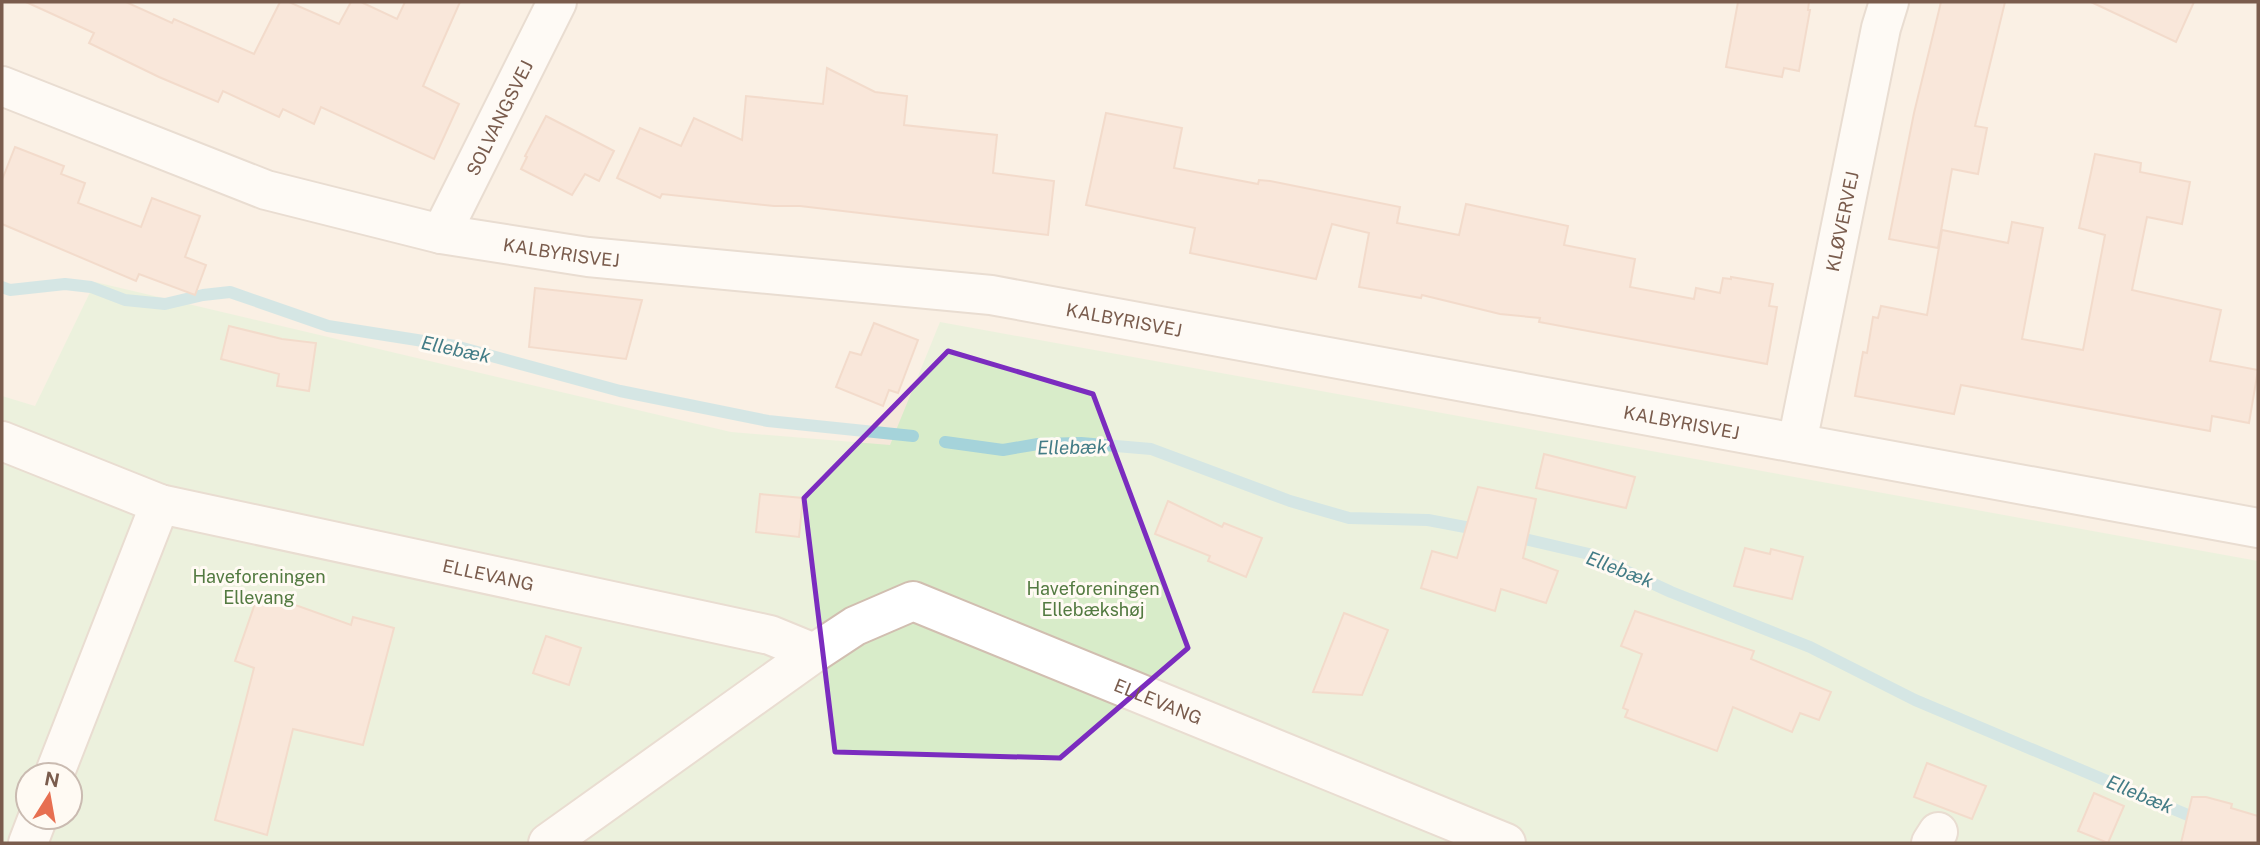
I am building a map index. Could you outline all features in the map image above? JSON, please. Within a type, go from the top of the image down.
[{"type":"street","name":"SOLVANGSVEJ","points":[[441,234],[557,2]]},
{"type":"street","name":"KLØVERVEJ","points":[[1797,443],[1881,27],[1889,2]]},
{"type":"street","name":"KALBYRISVEJ","points":[[2,86],[266,190],[441,234],[588,257],[990,295],[2258,528]]},
{"type":"street","name":"ELLEVANG","points":[[2,441],[160,504],[770,635],[814,653]]},
{"type":"street","points":[[59,761],[160,504]]},
{"type":"street","name":"ELLEVANG","points":[[548,843],[814,653],[855,626],[913,601],[1506,843]]},
{"type":"highlighted area","points":[[948,351],[1093,394],[1188,648],[1060,758],[835,752],[804,498]]},
{"type":"shaded area","points":[[2,2],[2258,2],[2258,843],[2,843]]},
{"type":"green space","name":"Haveforeningen Ellebækshøj","points":[[95,282],[731,432],[890,445],[940,322],[2258,561],[2258,843],[2,843],[2,396],[35,406]]},
{"type":"building","points":[[26,2],[126,2],[172,23],[174,19],[254,54],[280,2],[289,2],[339,24],[351,2],[361,2],[397,19],[405,2],[460,2],[423,86],[459,104],[434,159],[321,107],[314,124],[283,109],[279,117],[223,91],[218,102],[89,43],[94,33]]},
{"type":"building","points":[[1738,2],[1809,2],[1810,10],[1799,71],[1784,68],[1782,77],[1726,67]]},
{"type":"building","points":[[1941,2],[2005,2],[1975,126],[1987,128],[1978,174],[1952,169],[1938,248],[1889,239],[1914,113]]},
{"type":"building","points":[[2091,2],[2194,2],[2176,42]]},
{"type":"building","points":[[827,68],[875,92],[907,96],[904,125],[997,135],[993,173],[1054,181],[1048,235],[800,206],[774,206],[662,194],[660,198],[617,178],[640,128],[681,146],[694,118],[742,140],[746,96],[823,104]]},
{"type":"building","points":[[1106,113],[1182,128],[1174,168],[1258,184],[1259,180],[1270,181],[1400,207],[1397,223],[1459,235],[1466,204],[1568,226],[1564,245],[1635,259],[1630,287],[1694,299],[1696,288],[1720,293],[1723,278],[1773,284],[1769,306],[1777,307],[1767,364],[1539,322],[1540,318],[1500,314],[1422,295],[1421,298],[1359,287],[1369,233],[1332,224],[1316,279],[1190,253],[1195,228],[1086,205]]},
{"type":"building","points":[[546,116],[614,151],[599,181],[585,174],[572,195],[521,169]]},
{"type":"building","points":[[15,147],[64,166],[61,174],[85,183],[78,203],[141,227],[152,198],[200,216],[185,257],[206,265],[195,295],[139,274],[136,281],[2,224],[2,180]]},
{"type":"building","points":[[2095,154],[2141,163],[2140,172],[2190,182],[2182,224],[2147,217],[2132,290],[2221,310],[2210,361],[2258,370],[2249,423],[2212,416],[2210,431],[1961,385],[1954,414],[1855,396],[1863,352],[1867,353],[1873,317],[1878,318],[1881,306],[1927,315],[1942,230],[2008,243],[2012,222],[2043,228],[2022,339],[2083,350],[2105,235],[2079,228]]},
{"type":"building","points":[[535,288],[642,300],[626,359],[529,347]]},
{"type":"building","points":[[874,323],[918,340],[898,393],[889,390],[883,406],[836,387],[850,352],[861,355]]},
{"type":"building","points":[[229,326],[282,339],[316,343],[309,391],[277,386],[279,374],[221,359]]},
{"type":"building","points":[[1544,454],[1635,477],[1626,508],[1536,488]]},
{"type":"building","points":[[1478,487],[1536,499],[1523,558],[1558,571],[1546,603],[1501,589],[1495,611],[1421,588],[1432,551],[1457,558]]},
{"type":"building","points":[[760,494],[803,498],[799,537],[756,532]]},
{"type":"building","points":[[1168,501],[1222,527],[1224,523],[1262,538],[1246,577],[1208,561],[1210,556],[1155,534]]},
{"type":"building","points":[[1745,548],[1770,554],[1771,549],[1803,557],[1792,599],[1734,586]]},
{"type":"building","points":[[259,592],[351,625],[353,617],[394,628],[363,745],[293,729],[267,835],[215,820],[254,668],[235,661]]},
{"type":"building","points":[[1635,611],[1754,651],[1751,659],[1831,692],[1819,720],[1800,713],[1792,732],[1733,707],[1717,751],[1625,717],[1628,710],[1623,708],[1642,654],[1621,646]]},
{"type":"building","points":[[1344,613],[1388,630],[1362,695],[1313,692]]},
{"type":"building","points":[[546,636],[581,648],[569,685],[533,673]]},
{"type":"building","points":[[1927,763],[1986,786],[1972,819],[1914,797]]},
{"type":"building","points":[[2094,793],[2124,806],[2108,843],[2078,831]]},
{"type":"building","points":[[2192,797],[2206,797],[2232,804],[2231,808],[2258,816],[2258,843],[2181,843]]},
{"type":"waterway","name":"Ellebæk","points":[[2,287],[10,290],[65,284],[91,287],[125,300],[165,304],[230,292],[328,326],[455,346],[620,391],[768,421],[913,436]]},
{"type":"waterway","name":"Ellebæk","points":[[945,442],[1003,450],[1038,444],[1081,443],[1151,449],[1290,501],[1349,518],[1428,520],[1481,530]]},
{"type":"waterway","name":"Ellebæk","points":[[1512,536],[1589,554],[1671,592],[1810,647],[1915,700],[2202,821]]},
{"type":"park label","name":"Haveforeningen Ellevang","points":[[259,586]]}]
